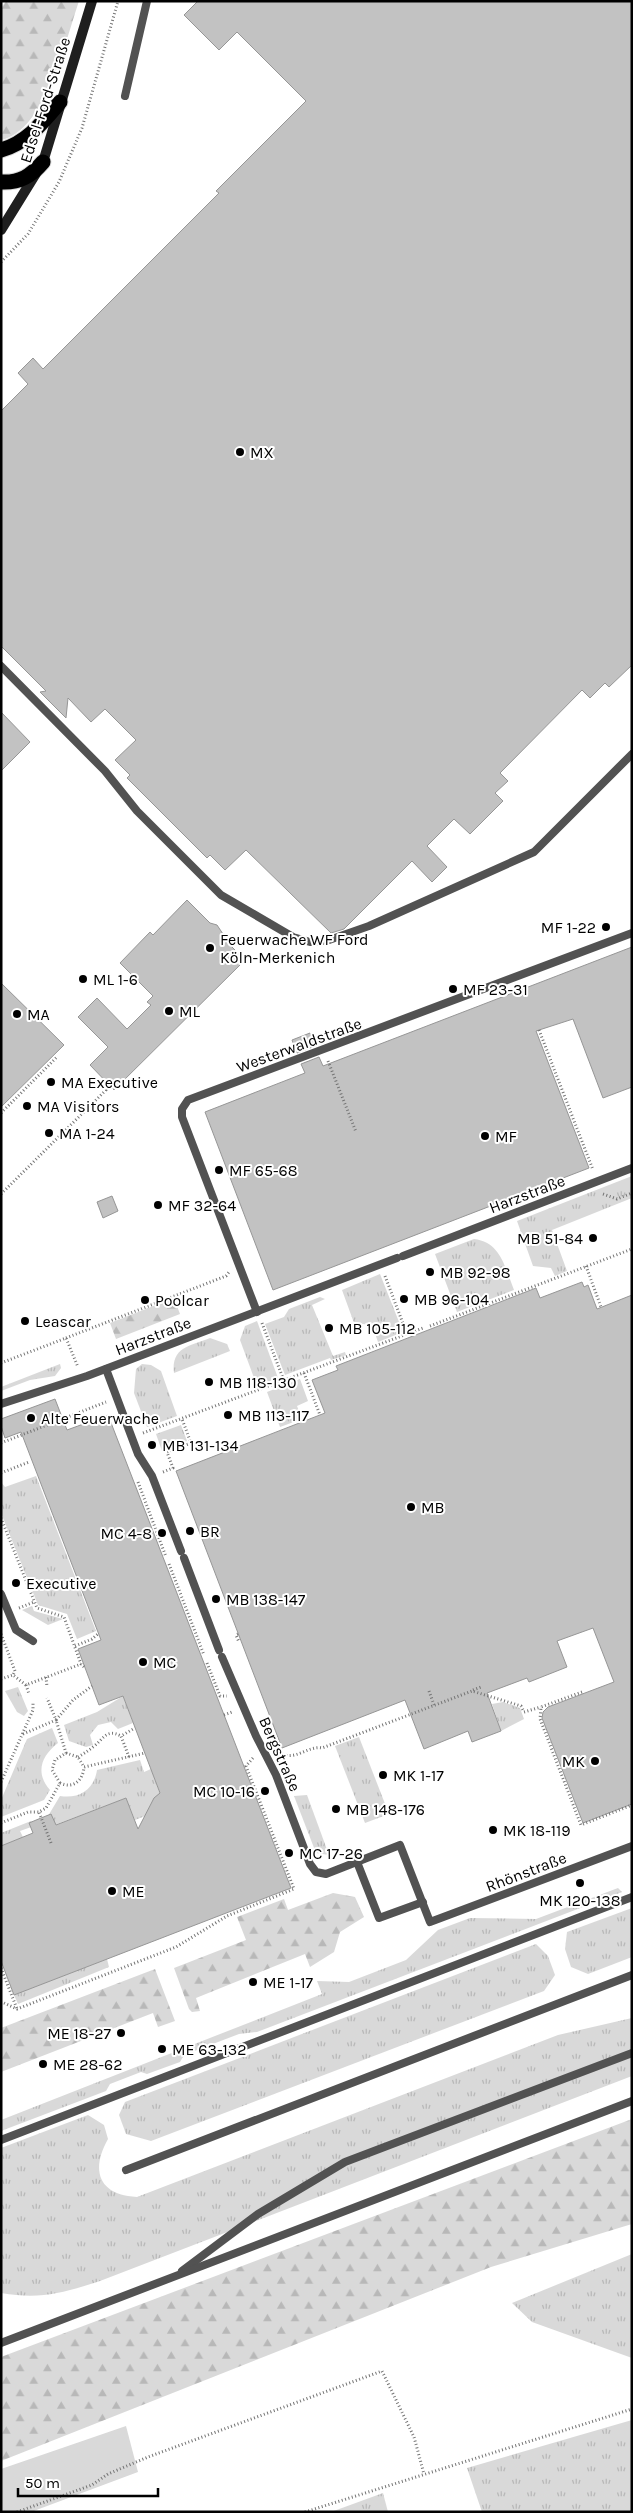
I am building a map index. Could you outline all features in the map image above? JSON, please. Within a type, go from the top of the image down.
[{"type":"highway","points":[[1,150],[13,147],[28,137],[60,102]]},
{"type":"highway","points":[[1,182],[21,180],[33,174],[43,162]]},
{"type":"street","name":"Edsel-Ford-Straße","points":[[1,230],[43,162],[92,1]]},
{"type":"lane","points":[[125,96],[148,1]]},
{"type":"lane","points":[[1,666],[105,770],[137,811],[221,895],[293,937],[310,942],[329,940],[369,926],[534,852],[632,754]]},
{"type":"lane","name":"Westerwaldstraße","points":[[257,1312],[182,1117],[182,1109],[188,1100],[632,933]]},
{"type":"lane","name":"Harzstraße","points":[[1,1404],[106,1369],[632,1168]]},
{"type":"lane","name":"Bergstraße","points":[[106,1369],[138,1454],[152,1476],[221,1653],[256,1736],[276,1775],[310,1864],[316,1872],[326,1874],[357,1862]]},
{"type":"lane","points":[[1,1594],[16,1630],[33,1641]]},
{"type":"lane","points":[[400,1845],[423,1902],[379,1918],[357,1862],[400,1845]]},
{"type":"lane","name":"Rhönstraße","points":[[423,1902],[430,1922],[632,1846]]},
{"type":"lane","points":[[1,2140],[632,1897]]},
{"type":"lane","points":[[126,2170],[632,1974]]},
{"type":"lane","points":[[173,2277],[258,2214],[345,2162],[632,2053]]},
{"type":"lane","points":[[1,2343],[632,2100]]},
{"type":"path","points":[[1,262],[28,234],[63,173],[82,128],[118,1]]},
{"type":"path","points":[[539,1030],[593,1170],[584,1174]]},
{"type":"path","points":[[1,1113],[57,1057]]},
{"type":"path","points":[[319,1064],[337,1057]]},
{"type":"path","points":[[328,1060],[356,1132]]},
{"type":"path","points":[[1,1194],[106,1090],[93,1077]]},
{"type":"path","points":[[430,1326],[632,1249]]},
{"type":"path","points":[[380,1264],[407,1334]]},
{"type":"path","points":[[66,1338],[226,1276],[230,1270],[239,1266]]},
{"type":"path","points":[[586,1266],[601,1307]]},
{"type":"path","points":[[275,1305],[279,1314],[261,1322],[284,1381]]},
{"type":"path","points":[[141,1426],[144,1433],[423,1328]]},
{"type":"path","points":[[304,1373],[320,1415]]},
{"type":"path","points":[[106,1402],[113,1419],[123,1415]]},
{"type":"path","points":[[191,1443],[197,1445]]},
{"type":"path","points":[[1,1473],[29,1462]]},
{"type":"path","points":[[138,1482],[166,1557]]},
{"type":"path","points":[[1,1518],[37,1608],[64,1617],[85,1668]]},
{"type":"path","points":[[169,1564],[204,1655]]},
{"type":"path","points":[[75,1646],[92,1640],[99,1633]]},
{"type":"path","points":[[1,1634],[15,1671],[13,1675]]},
{"type":"path","points":[[238,1634],[236,1635],[239,1642]]},
{"type":"path","points":[[207,1663],[215,1689],[220,1696],[227,1696],[238,1717]]},
{"type":"path","points":[[26,1685],[82,1664]]},
{"type":"path","points":[[1,1679],[13,1675]]},
{"type":"path","points":[[13,1675],[26,1685],[29,1694]]},
{"type":"path","points":[[46,1677],[47,1687]]},
{"type":"path","points":[[22,1734],[56,1720],[73,1700],[92,1686]]},
{"type":"path","points":[[276,1747],[282,1754],[292,1756],[317,1747],[322,1748],[481,1686]]},
{"type":"path","points":[[429,1691],[434,1705]]},
{"type":"path","points":[[472,1691],[521,1706],[524,1712],[582,1692]]},
{"type":"path","points":[[47,1698],[66,1753]]},
{"type":"path","points":[[1,1782],[33,1704]]},
{"type":"path","points":[[541,1707],[540,1718],[581,1825],[632,1805]]},
{"type":"path","points":[[121,1736],[135,1728]]},
{"type":"path","points":[[78,1757],[95,1746],[107,1734],[114,1732],[121,1736],[129,1757]]},
{"type":"path","points":[[66,1753],[78,1757],[84,1767],[84,1774],[77,1783],[66,1785],[60,1783],[53,1776],[52,1766],[55,1760],[66,1753]]},
{"type":"path","points":[[84,1767],[145,1753]]},
{"type":"path","points":[[4,2003],[17,2009],[131,1965],[176,1947],[226,1915],[294,1889],[246,1766],[254,1757]]},
{"type":"path","points":[[1,1823],[28,1812],[39,1812],[46,1808],[60,1783]]},
{"type":"path","points":[[39,1812],[51,1843]]},
{"type":"path","points":[[1,1968],[17,2009]]},
{"type":"path","points":[[16,2512],[92,2485],[108,2474],[148,2457],[382,2371],[414,2437],[424,2474]]},
{"type":"path","points":[[305,2512],[632,2409]]},
{"type":"green space","points":[[6,1],[79,1],[60,60],[42,103],[30,120],[16,133],[1,140],[1,8]]},
{"type":"green space","points":[[632,1176],[632,1198],[552,1230],[567,1271],[555,1276],[551,1268],[533,1266],[517,1221]]},
{"type":"green space","points":[[474,1239],[490,1245],[501,1257],[514,1290],[457,1312],[435,1254]]},
{"type":"green space","points":[[380,1274],[403,1332],[378,1342],[372,1325],[354,1323],[342,1290]]},
{"type":"green space","points":[[320,1297],[325,1299],[312,1305],[333,1356],[345,1352],[346,1355],[331,1360],[330,1358],[285,1375],[265,1324],[284,1317],[289,1309]]},
{"type":"green space","points":[[174,1298],[180,1314],[116,1339],[110,1323]]},
{"type":"green space","points":[[257,1321],[278,1378],[257,1386],[240,1340],[245,1326]]},
{"type":"green space","points":[[210,1338],[227,1344],[230,1351],[174,1373],[176,1358],[183,1349]]},
{"type":"green space","points":[[60,1364],[61,1368],[55,1376],[30,1380],[1,1391],[1,1387]]},
{"type":"green space","points":[[142,1364],[151,1365],[161,1371],[177,1416],[147,1427],[134,1393],[136,1369]]},
{"type":"green space","points":[[300,1379],[308,1401],[297,1406],[302,1419],[280,1427],[267,1392]]},
{"type":"green space","points":[[181,1425],[187,1441],[162,1451],[156,1434]]},
{"type":"green space","points":[[36,1476],[96,1631],[77,1639],[67,1614],[38,1605],[1,1513],[1,1482],[5,1487]]},
{"type":"green space","points":[[32,1606],[34,1611],[63,1619],[48,1625],[22,1610]]},
{"type":"green space","points":[[18,1687],[28,1711],[24,1716],[17,1712],[5,1691]]},
{"type":"green space","points":[[123,1696],[133,1723],[118,1729],[111,1722],[98,1725],[90,1735],[93,1745],[86,1747],[69,1741],[64,1725],[97,1712]]},
{"type":"green space","points":[[503,1702],[520,1708],[524,1719],[501,1731],[492,1704]]},
{"type":"green space","points":[[52,1728],[58,1743],[47,1753],[41,1771],[45,1784],[50,1790],[44,1800],[1,1817],[1,1800],[27,1739]]},
{"type":"green space","points":[[359,1737],[389,1814],[365,1823],[335,1746]]},
{"type":"green space","points":[[140,1760],[144,1772],[151,1769],[160,1794],[153,1813],[135,1820],[126,1798],[52,1826],[48,1816],[60,1796],[67,1797],[85,1792],[93,1783],[97,1770]]},
{"type":"green space","points":[[307,1795],[329,1855],[316,1853],[294,1796]]},
{"type":"green space","points":[[31,1821],[34,1826],[20,1831],[23,1837],[1,1846],[1,1833]]},
{"type":"green space","points":[[618,1888],[622,1892],[257,2032],[239,2034],[184,2055],[180,2062],[147,2074],[141,2072],[110,2084],[106,2091],[1,2131],[1,2120],[322,1994],[317,1981],[349,1982],[406,1960],[438,1930],[470,1918],[536,1919]]},
{"type":"green space","points":[[333,1893],[355,1897],[364,1917],[340,1932],[334,1952],[310,1967],[305,1954],[196,1998],[200,2011],[192,2012],[189,2009],[174,1968],[246,1940],[237,1917],[284,1899],[288,1910]]},
{"type":"green space","points":[[632,1908],[632,1957],[588,1974],[571,1967],[565,1949],[567,1932]]},
{"type":"green space","points":[[536,1944],[548,1956],[555,1975],[544,1991],[151,2141],[126,2134],[119,2115],[125,2102]]},
{"type":"green space","points":[[107,1959],[109,1967],[18,2004],[14,1995]]},
{"type":"green space","points":[[155,1969],[175,2021],[158,2027],[153,2013],[1,2072],[1,2028]]},
{"type":"green space","points":[[632,2018],[632,2076],[100,2281],[51,2294],[28,2296],[1,2293],[1,2148],[88,2115],[104,2125],[108,2139],[100,2161],[99,2171],[106,2186],[114,2192],[137,2197],[558,2035]]},
{"type":"green space","points":[[632,2119],[632,2224],[491,2267],[1,2461],[1,2357]]},
{"type":"green space","points":[[632,2254],[632,2358],[532,2322],[512,2303]]},
{"type":"green space","points":[[632,2420],[632,2512],[482,2512],[467,2468]]},
{"type":"green space","points":[[126,2426],[138,2472],[31,2512],[1,2512],[1,2469]]},
{"type":"green space","points":[[383,2493],[388,2512],[331,2512]]},
{"type":"building","name":"MX","points":[[198,1],[632,1],[632,665],[609,687],[605,683],[590,698],[582,690],[500,773],[508,781],[495,793],[503,801],[470,834],[454,819],[427,846],[447,867],[432,882],[412,861],[344,929],[331,933],[246,850],[225,870],[210,855],[207,858],[127,778],[130,775],[115,760],[136,740],[105,709],[91,722],[68,698],[66,718],[40,692],[46,691],[1,646],[1,411],[28,384],[18,373],[33,358],[43,369],[219,193],[216,191],[306,101],[237,32],[219,50],[184,15]]},
{"type":"building","points":[[1,712],[30,742],[1,771]]},
{"type":"building","name":"ML","points":[[187,900],[210,923],[217,925],[223,934],[221,936],[245,960],[114,1090],[90,1065],[108,1047],[78,1017],[97,998],[127,1029],[151,1005],[147,1002],[153,996],[120,963],[150,932],[153,935]]},
{"type":"building","name":"MF","points":[[632,947],[632,1087],[603,1098],[573,1019],[536,1031],[589,1168],[273,1290],[205,1112],[305,1073],[301,1064],[319,1057],[323,1066]]},
{"type":"building","name":"MA","points":[[1,983],[64,1045],[1,1107]]},
{"type":"building","points":[[310,1033],[315,1046],[297,1053],[292,1040]]},
{"type":"building","points":[[112,1196],[118,1211],[103,1218],[97,1202]]},
{"type":"building","name":"MB","points":[[582,1282],[584,1287],[588,1285],[597,1309],[632,1295],[632,1804],[583,1823],[542,1718],[543,1712],[548,1707],[614,1682],[593,1628],[557,1641],[567,1667],[529,1682],[527,1678],[487,1693],[501,1731],[472,1742],[468,1731],[424,1749],[405,1700],[282,1748],[176,1471],[325,1413],[312,1380],[338,1370],[336,1366],[536,1288],[540,1298]]},
{"type":"building","points":[[55,1399],[67,1430],[108,1415],[291,1888],[14,1995],[1,1961],[1,1846],[33,1833],[29,1823],[51,1814],[56,1825],[126,1798],[138,1829],[154,1798],[160,1793],[123,1696],[99,1705],[78,1649],[101,1640],[21,1432],[5,1438],[1,1426],[1,1419]]},
{"type":"place","name":"MX","points":[[240,452]]},
{"type":"place","name":"MF 1-22","points":[[606,927]]},
{"type":"place","name":"Feuerwache WF Ford Köln-Merkenich","points":[[210,948]]},
{"type":"place","name":"ML 1-6","points":[[83,979]]},
{"type":"place","name":"MF 23-31","points":[[453,989]]},
{"type":"place","name":"ML","points":[[169,1011]]},
{"type":"place","name":"MA","points":[[17,1014]]},
{"type":"place","name":"MA Executive","points":[[51,1082]]},
{"type":"place","name":"MA Visitors","points":[[27,1106]]},
{"type":"place","name":"MA 1-24","points":[[49,1133]]},
{"type":"place","name":"MF","points":[[485,1136]]},
{"type":"place","name":"MF 65-68","points":[[219,1170]]},
{"type":"place","name":"MF 32-64","points":[[158,1205]]},
{"type":"place","name":"MB 51-84","points":[[593,1238]]},
{"type":"place","name":"MB 92-98","points":[[430,1272]]},
{"type":"place","name":"MB 96-104","points":[[404,1299]]},
{"type":"place","name":"Poolcar","points":[[145,1300]]},
{"type":"place","name":"Leascar","points":[[25,1321]]},
{"type":"place","name":"MB 105-112","points":[[329,1328]]},
{"type":"place","name":"MB 118-130","points":[[209,1382]]},
{"type":"place","name":"MB 113-117","points":[[228,1415]]},
{"type":"place","name":"Alte Feuerwache","points":[[31,1418]]},
{"type":"place","name":"MB 131-134","points":[[152,1445]]},
{"type":"place","name":"MB","points":[[411,1507]]},
{"type":"place","name":"BR","points":[[190,1531]]},
{"type":"place","name":"MC 4-8","points":[[162,1533]]},
{"type":"place","name":"Executive","points":[[16,1583]]},
{"type":"place","name":"MB 138-147","points":[[216,1599]]},
{"type":"place","name":"MC","points":[[143,1662]]},
{"type":"place","name":"MK","points":[[595,1761]]},
{"type":"place","name":"MK 1-17","points":[[383,1775]]},
{"type":"place","name":"MC 10-16","points":[[265,1791]]},
{"type":"place","name":"MB 148-176","points":[[336,1809]]},
{"type":"place","name":"MK 18-119","points":[[493,1830]]},
{"type":"place","name":"MC 17-26","points":[[289,1853]]},
{"type":"place","name":"MK 120-138","points":[[580,1883]]},
{"type":"place","name":"ME","points":[[112,1891]]},
{"type":"place","name":"ME 1-17","points":[[253,1982]]},
{"type":"place","name":"ME 18-27","points":[[121,2033]]},
{"type":"place","name":"ME 63-132","points":[[162,2049]]},
{"type":"place","name":"ME 28-62","points":[[43,2064]]}]
